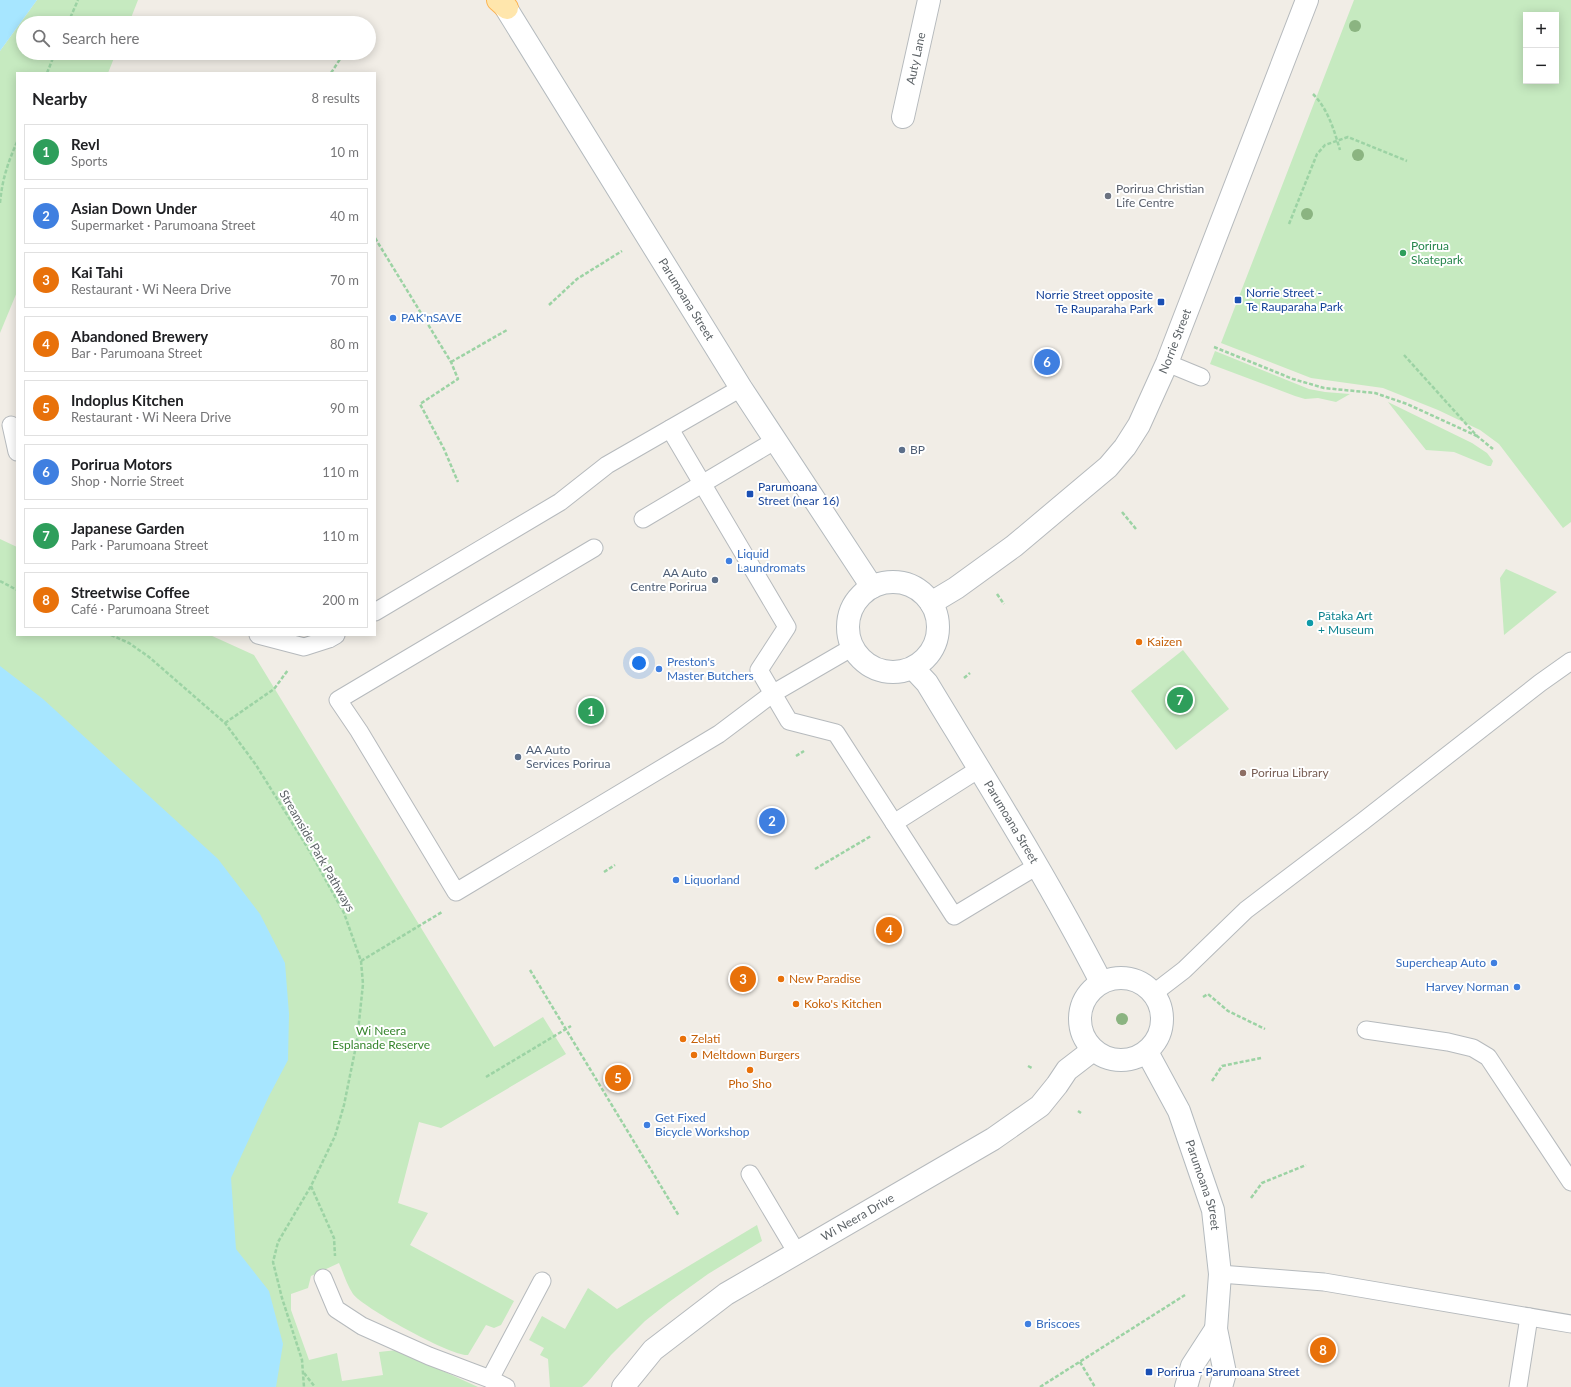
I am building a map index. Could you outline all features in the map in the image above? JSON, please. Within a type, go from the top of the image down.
[{"type":"main road","name":"Auty Lane","points":[[903,117],[929,0]]},
{"type":"main road","name":"Norrie Street","points":[[931,603],[956,588],[1014,546],[1108,467],[1125,447],[1139,425],[1167,363],[1307,0]]},
{"type":"main road","name":"Parumoana Street","points":[[503,2],[741,388],[872,587]]},
{"type":"main road","points":[[888,583],[905,584],[920,591],[931,603],[938,619],[938,636],[932,651],[926,658],[913,668],[896,672],[879,670],[864,661],[853,647],[848,631],[850,614],[858,599],[872,587],[888,583]]},
{"type":"main road","name":"Parumoana Street","points":[[913,668],[927,683],[979,769],[1037,866],[1101,982]]},
{"type":"main road","points":[[1116,977],[1132,978],[1146,985],[1154,993],[1162,1008],[1163,1021],[1160,1035],[1147,1052],[1140,1056],[1124,1060],[1107,1058],[1093,1050],[1085,1039],[1080,1027],[1080,1014],[1083,1001],[1090,990],[1101,982],[1116,977]]},
{"type":"main road","name":"Wi Neera Drive","points":[[624,1387],[653,1350],[726,1294],[993,1139],[1040,1106],[1057,1086],[1067,1070],[1093,1050]]},
{"type":"main road","name":"Parumoana Street","points":[[1147,1052],[1179,1110],[1213,1210],[1220,1274],[1216,1328],[1225,1373],[1221,1387]]},
{"type":"main road","name":"Parumoana Street","points":[[1186,1387],[1192,1366],[1216,1328]]},
{"type":"lane","points":[[1167,363],[1201,378]]},
{"type":"lane","points":[[376,611],[560,502],[608,465],[741,388]]},
{"type":"lane","points":[[10,425],[16,448]]},
{"type":"lane","points":[[670,429],[787,627],[759,670],[789,722],[836,733],[954,916],[1037,866]]},
{"type":"lane","points":[[643,519],[776,440]]},
{"type":"lane","points":[[594,548],[338,700],[363,738],[456,892],[719,734],[772,694],[853,647]]},
{"type":"lane","points":[[262,636],[304,648],[334,636]]},
{"type":"lane","points":[[1154,993],[1184,970],[1246,910],[1369,817],[1540,682],[1571,661]]},
{"type":"lane","points":[[894,823],[979,769]]},
{"type":"lane","points":[[1366,1030],[1448,1042],[1473,1048],[1488,1057],[1571,1182]]},
{"type":"lane","points":[[750,1174],[797,1253]]},
{"type":"lane","points":[[1220,1274],[1324,1282],[1571,1324]]},
{"type":"lane","points":[[323,1278],[336,1309],[362,1326],[429,1356],[490,1379],[506,1387]]},
{"type":"lane","points":[[490,1379],[542,1281]]},
{"type":"lane","points":[[1518,1387],[1529,1317]]},
{"type":"path","points":[[71,16],[78,0]]},
{"type":"path","points":[[47,72],[52,60]]},
{"type":"path","points":[[332,72],[339,60]]},
{"type":"path","points":[[1313,94],[1322,103],[1332,125],[1340,150]]},
{"type":"path","points":[[1289,224],[1317,154],[1325,145],[1348,137],[1407,161]]},
{"type":"path","points":[[0,203],[6,169],[16,144]]},
{"type":"path","points":[[376,240],[451,362],[458,379],[420,404],[444,449],[458,482]]},
{"type":"path","points":[[549,305],[577,279],[622,252]]},
{"type":"path","points":[[451,362],[507,330]]},
{"type":"path","points":[[1214,347],[1305,383],[1324,388],[1375,393],[1401,402],[1477,436]]},
{"type":"path","points":[[1404,355],[1477,436],[1493,449]]},
{"type":"path","points":[[1122,512],[1136,529]]},
{"type":"path","points":[[0,581],[16,589]]},
{"type":"path","points":[[997,594],[1004,604]]},
{"type":"path","name":"Streamside Park Pathways","points":[[113,636],[129,643],[149,657],[225,723],[256,765],[309,850],[344,913],[361,961],[363,984],[357,1041],[344,1105],[335,1136],[311,1186],[278,1242],[273,1262],[282,1298],[302,1360],[304,1387]]},
{"type":"path","points":[[225,723],[274,688],[304,648]]},
{"type":"path","points":[[964,678],[970,673]]},
{"type":"path","points":[[815,869],[894,823]]},
{"type":"path","points":[[604,872],[615,865]]},
{"type":"path","points":[[361,961],[420,925]]},
{"type":"path","points":[[530,970],[679,1216]]},
{"type":"path","points":[[1203,997],[1208,994],[1228,1011],[1265,1029]]},
{"type":"path","points":[[486,1077],[571,1026]]},
{"type":"path","points":[[1212,1081],[1222,1066],[1261,1058]]},
{"type":"path","points":[[1028,1066],[1032,1068]]},
{"type":"path","points":[[1251,1198],[1262,1183],[1306,1165]]},
{"type":"path","points":[[311,1186],[334,1238],[335,1258]]},
{"type":"path","points":[[1040,1387],[1185,1295]]},
{"type":"path","points":[[1080,1362],[1095,1387]]},
{"type":"path","points":[[304,1373],[315,1387]]},
{"type":"green space","points":[[37,0],[138,0],[132,16],[25,16]]},
{"type":"green space","points":[[1354,0],[1571,0],[1571,522],[1563,528],[1499,444],[1480,430],[1438,410],[1383,388],[1311,378],[1221,343]]},
{"type":"green space","points":[[16,29],[16,60],[113,60],[108,72],[16,72],[16,294],[0,333],[0,51]]},
{"type":"green space","points":[[1215,351],[1309,389],[1350,394],[1336,402],[1318,398],[1305,399],[1295,396],[1210,364]]},
{"type":"green space","points":[[1388,402],[1472,443],[1487,453],[1493,461],[1491,466],[1454,452],[1426,450]]},
{"type":"green space","name":"Wi Neera Esplanade Reserve","points":[[0,539],[16,547],[16,636],[212,636],[254,655],[494,1047],[543,1017],[566,1054],[441,1128],[419,1122],[398,1203],[428,1213],[410,1245],[514,1301],[501,1325],[494,1328],[486,1325],[468,1355],[445,1348],[427,1340],[389,1320],[360,1300],[353,1294],[339,1263],[311,1276],[308,1288],[291,1294],[291,1310],[309,1360],[337,1353],[342,1381],[383,1375],[379,1352],[397,1350],[478,1387],[0,1387]]},
{"type":"green space","points":[[1506,569],[1557,592],[1504,635],[1500,578]]},
{"type":"green space","points":[[1183,650],[1229,709],[1176,750],[1131,691]]},
{"type":"green space","points":[[757,1225],[762,1241],[708,1274],[645,1321],[582,1387],[550,1387],[548,1359],[540,1355],[544,1348],[529,1340],[542,1316],[565,1329],[588,1288],[617,1309]]},
{"type":"water","points":[[0,0],[37,0],[25,16],[16,16],[16,29],[0,51]]},
{"type":"water","points":[[0,666],[43,699],[218,859],[260,914],[285,963],[289,1014],[288,1060],[269,1096],[231,1178],[236,1249],[269,1291],[283,1344],[276,1387],[0,1387]]},
{"type":"place","name":"Porirua Christian Life Centre","points":[[1108,196]]},
{"type":"place","name":"Porirua Skatepark","points":[[1403,253]]},
{"type":"place","name":"Norrie Street - Te Rauparaha Park","points":[[1238,300]]},
{"type":"place","name":"Norrie Street opposite Te Rauparaha Park","points":[[1161,302]]},
{"type":"place","name":"PAK'nSAVE","points":[[393,318]]},
{"type":"place","name":"Porirua Motors","points":[[1047,362]]},
{"type":"place","name":"BP","points":[[902,450]]},
{"type":"place","name":"Parumoana Street (near 16)","points":[[750,494]]},
{"type":"place","name":"Liquid Laundromats","points":[[729,561]]},
{"type":"place","name":"AA Auto Centre Porirua","points":[[715,580]]},
{"type":"place","name":"Pātaka Art + Museum","points":[[1310,623]]},
{"type":"place","name":"Kaizen","points":[[1139,642]]},
{"type":"place","name":"Preston's Master Butchers","points":[[659,669]]},
{"type":"place","name":"Japanese Garden","points":[[1180,700]]},
{"type":"place","name":"Revl","points":[[591,711]]},
{"type":"place","name":"AA Auto Services Porirua","points":[[518,757]]},
{"type":"place","name":"Porirua Library","points":[[1243,773]]},
{"type":"place","name":"Asian Down Under","points":[[772,821]]},
{"type":"place","name":"Liquorland","points":[[676,880]]},
{"type":"place","name":"Abandoned Brewery","points":[[889,930]]},
{"type":"place","name":"Supercheap Auto","points":[[1494,963]]},
{"type":"place","name":"Kai Tahi","points":[[743,979]]},
{"type":"place","name":"New Paradise","points":[[781,979]]},
{"type":"place","name":"Harvey Norman","points":[[1517,987]]},
{"type":"place","name":"Koko's Kitchen","points":[[796,1004]]},
{"type":"place","name":"Zelati","points":[[683,1039]]},
{"type":"place","name":"Meltdown Burgers","points":[[694,1055]]},
{"type":"place","name":"Pho Sho","points":[[750,1070]]},
{"type":"place","name":"Indoplus Kitchen","points":[[618,1078]]},
{"type":"place","name":"Get Fixed Bicycle Workshop","points":[[647,1125]]},
{"type":"place","name":"Briscoes","points":[[1028,1324]]},
{"type":"place","name":"Streetwise Coffee","points":[[1323,1350]]},
{"type":"place","name":"Porirua - Parumoana Street","points":[[1149,1372]]}]
